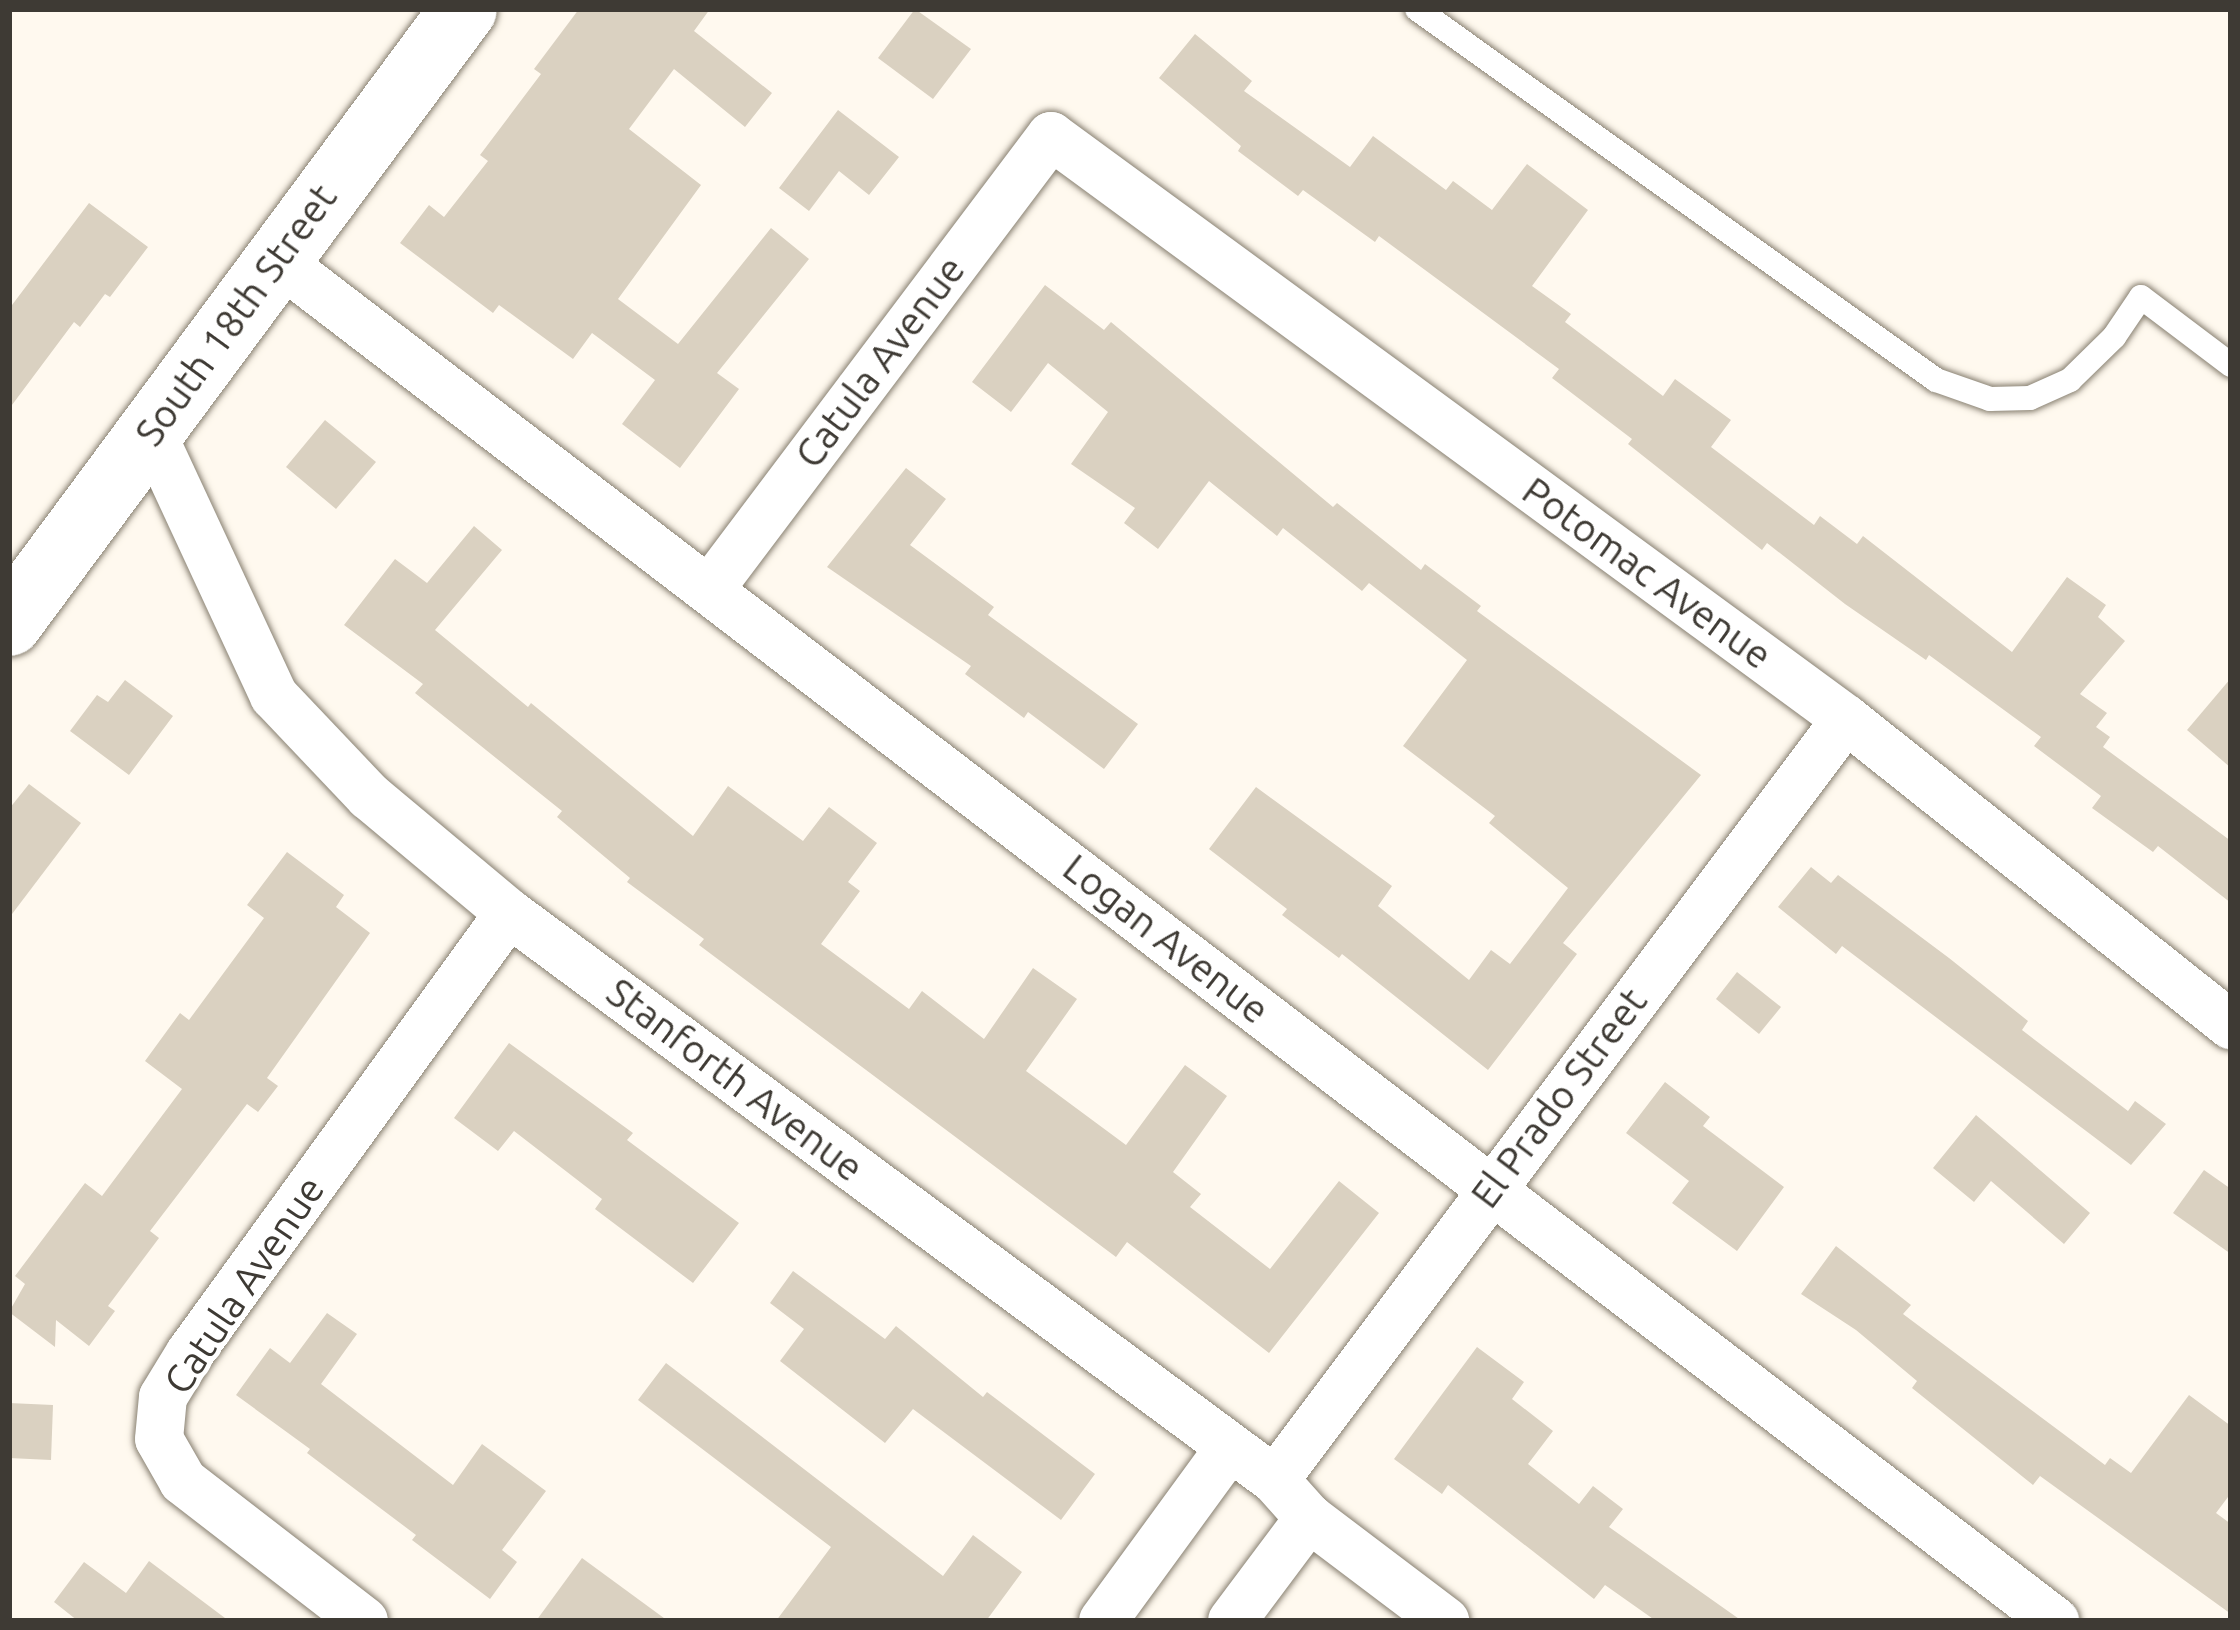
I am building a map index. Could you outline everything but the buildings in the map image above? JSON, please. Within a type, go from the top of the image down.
[{"type":"main road","name":"South 18th Street","points":[[9,622],[464,9]]},
{"type":"street","name":"Catula Avenue","points":[[710,589],[1051,136]]},
{"type":"street","name":"Potomac Avenue","points":[[1051,136],[1846,718],[2231,1025]]},
{"type":"street","name":"Logan Avenue","points":[[276,259],[2055,1621]]},
{"type":"street","name":"Stanforth Avenue","points":[[151,431],[274,696],[369,796],[508,913],[1275,1480],[1309,1518],[1445,1621]]},
{"type":"street","name":"El Prado Street","points":[[1275,1480],[1846,718]]},
{"type":"street","name":"Catula Avenue","points":[[364,1621],[183,1481],[159,1439],[164,1397],[190,1353],[508,913]]},
{"type":"street","points":[[1103,1621],[1230,1447]]},
{"type":"street","points":[[1232,1621],[1309,1518]]},
{"type":"lane","points":[[1417,9],[1936,380],[1990,399],[2030,398],[2070,380],[2114,337],[2141,297],[2231,365]]}]
